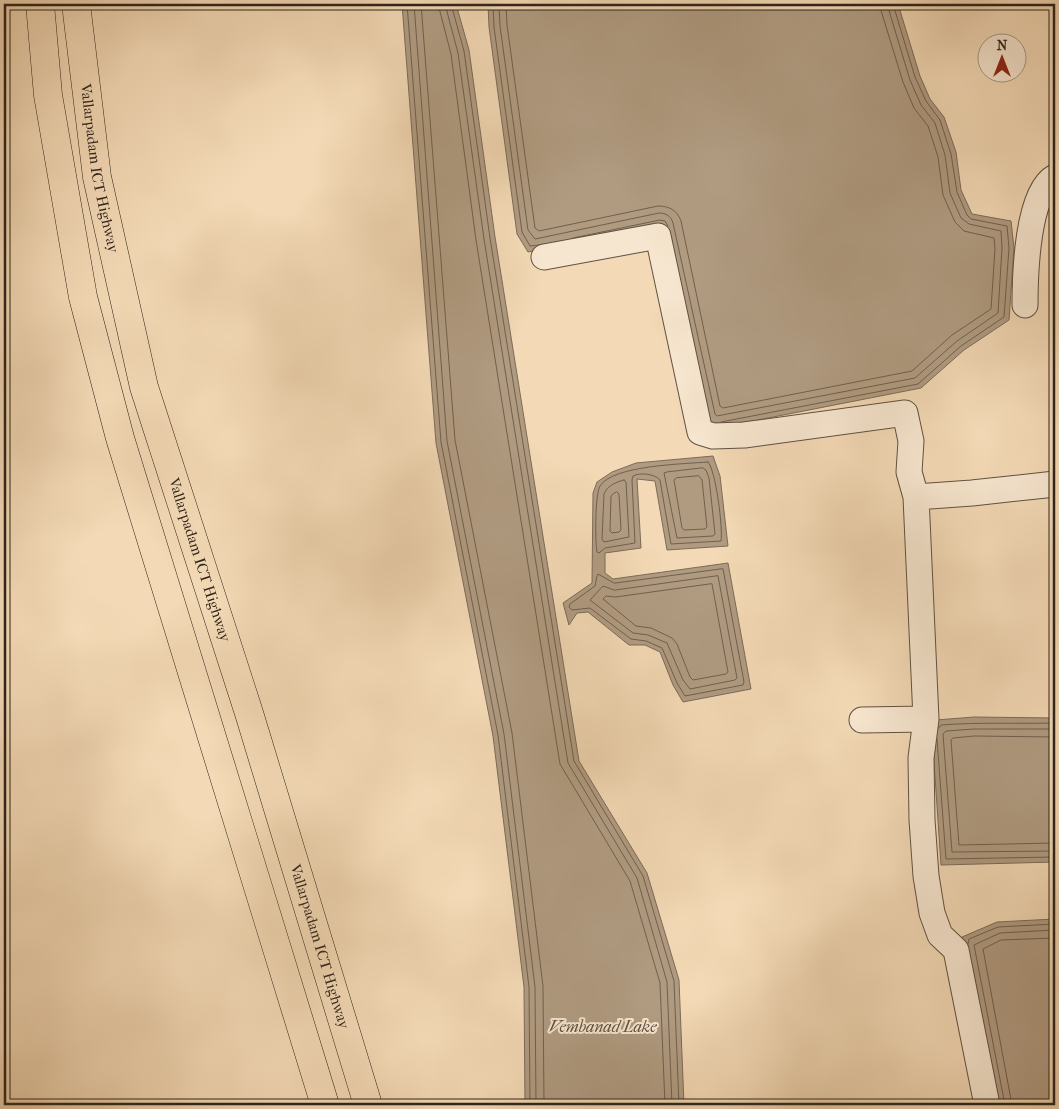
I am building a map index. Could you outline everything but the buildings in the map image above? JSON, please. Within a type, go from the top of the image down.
[{"type":"highway","points":[[40,4],[48,95],[83,297],[120,438],[325,1105]]},
{"type":"highway","name":"Vallarpadam ICT Highway","points":[[76,4],[97,177],[144,387],[249,713],[368,1105]]},
{"type":"highway","points":[[209,725],[249,713]]},
{"type":"street","points":[[1025,306],[1028,246],[1035,208],[1048,181],[1055,177]]},
{"type":"street","points":[[544,257],[658,236],[700,432],[713,436],[744,435],[905,413],[911,441],[909,472],[916,497],[926,719],[921,758],[922,820],[926,876],[932,913],[940,935],[956,950],[987,1105]]},
{"type":"street","points":[[916,497],[1055,484]]},
{"type":"street","points":[[862,720],[926,719]]},
{"type":"water","name":"Vembanad Lake","points":[[402,4],[456,4],[469,50],[495,237],[579,761],[647,873],[679,980],[684,1105],[525,1105],[524,987],[493,736],[436,443]]},
{"type":"water","points":[[488,4],[898,4],[920,76],[930,99],[944,117],[956,152],[961,190],[972,214],[1011,221],[1014,248],[1009,320],[964,350],[921,388],[707,430],[662,225],[528,252],[517,234],[489,27]]},
{"type":"water","points":[[713,456],[720,476],[728,546],[667,550],[655,481],[637,479],[641,548],[605,553],[605,573],[613,579],[728,563],[751,689],[683,702],[673,685],[660,652],[645,645],[629,645],[588,612],[577,613],[569,625],[563,603],[592,583],[593,493],[597,482],[612,472],[636,463]]},
{"type":"water","points":[[974,717],[1055,718],[1055,862],[941,865],[932,732],[936,720]]},
{"type":"water","points":[[1055,919],[1055,1102],[1038,1105],[994,1105],[962,937],[997,922]]}]
